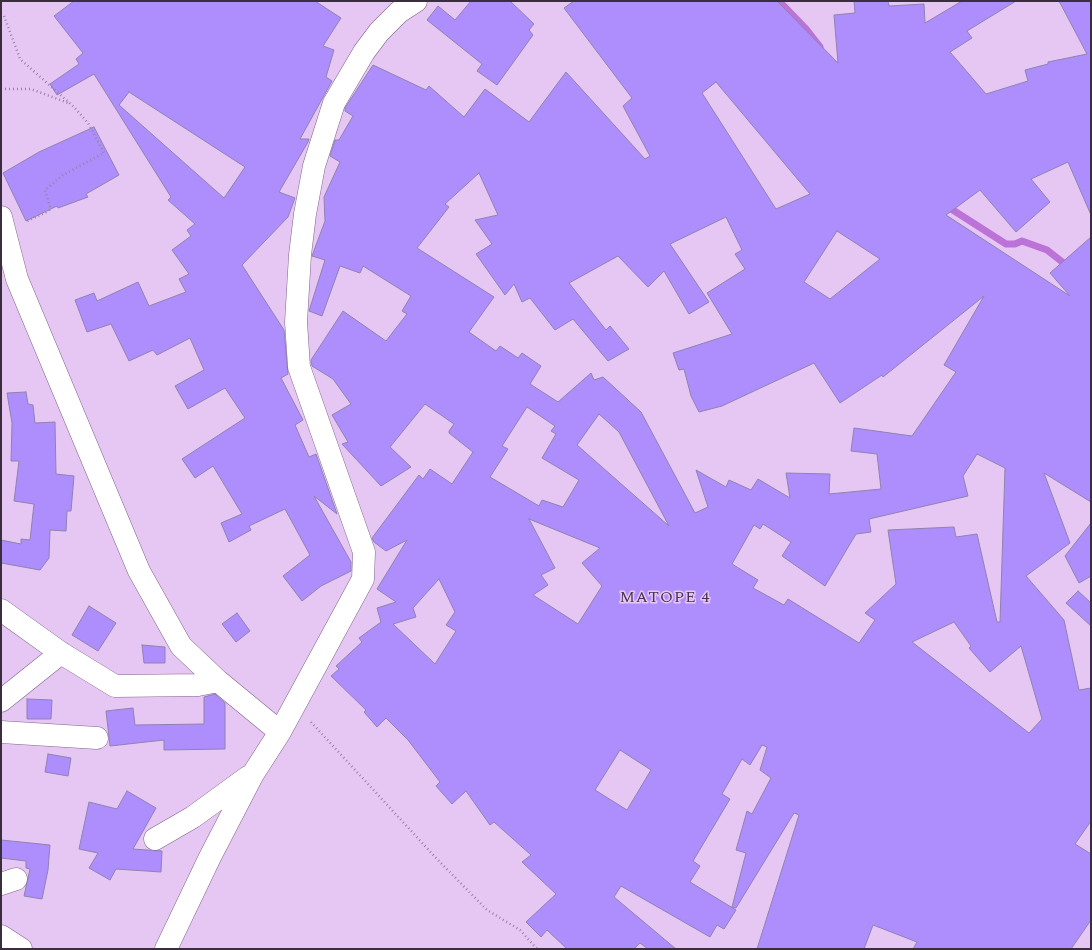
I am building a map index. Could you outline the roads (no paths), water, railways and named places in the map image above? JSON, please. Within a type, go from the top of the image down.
[{"type":"street","points":[[166,949],[210,857],[253,774],[280,732],[363,579],[364,552],[299,367],[296,322],[305,214],[314,166],[334,103],[364,52],[379,32],[399,12],[416,1]]},
{"type":"street","points":[[3,224],[17,279],[139,570],[181,646],[218,682],[280,732]]},
{"type":"street","points":[[1,610],[61,653],[115,686],[198,686],[218,682]]},
{"type":"street","points":[[1,701],[61,653]]},
{"type":"street","points":[[1,732],[97,738]]},
{"type":"street","points":[[155,839],[193,817],[253,774]]},
{"type":"street","points":[[1,936],[21,949]]},
{"type":"waterway","points":[[779,1],[806,29],[820,47]]},
{"type":"waterway","points":[[945,205],[1006,244],[1015,244],[1022,241],[1047,250],[1070,268]]},
{"type":"district","name":"MATOPE 4","points":[[665,599]]}]
